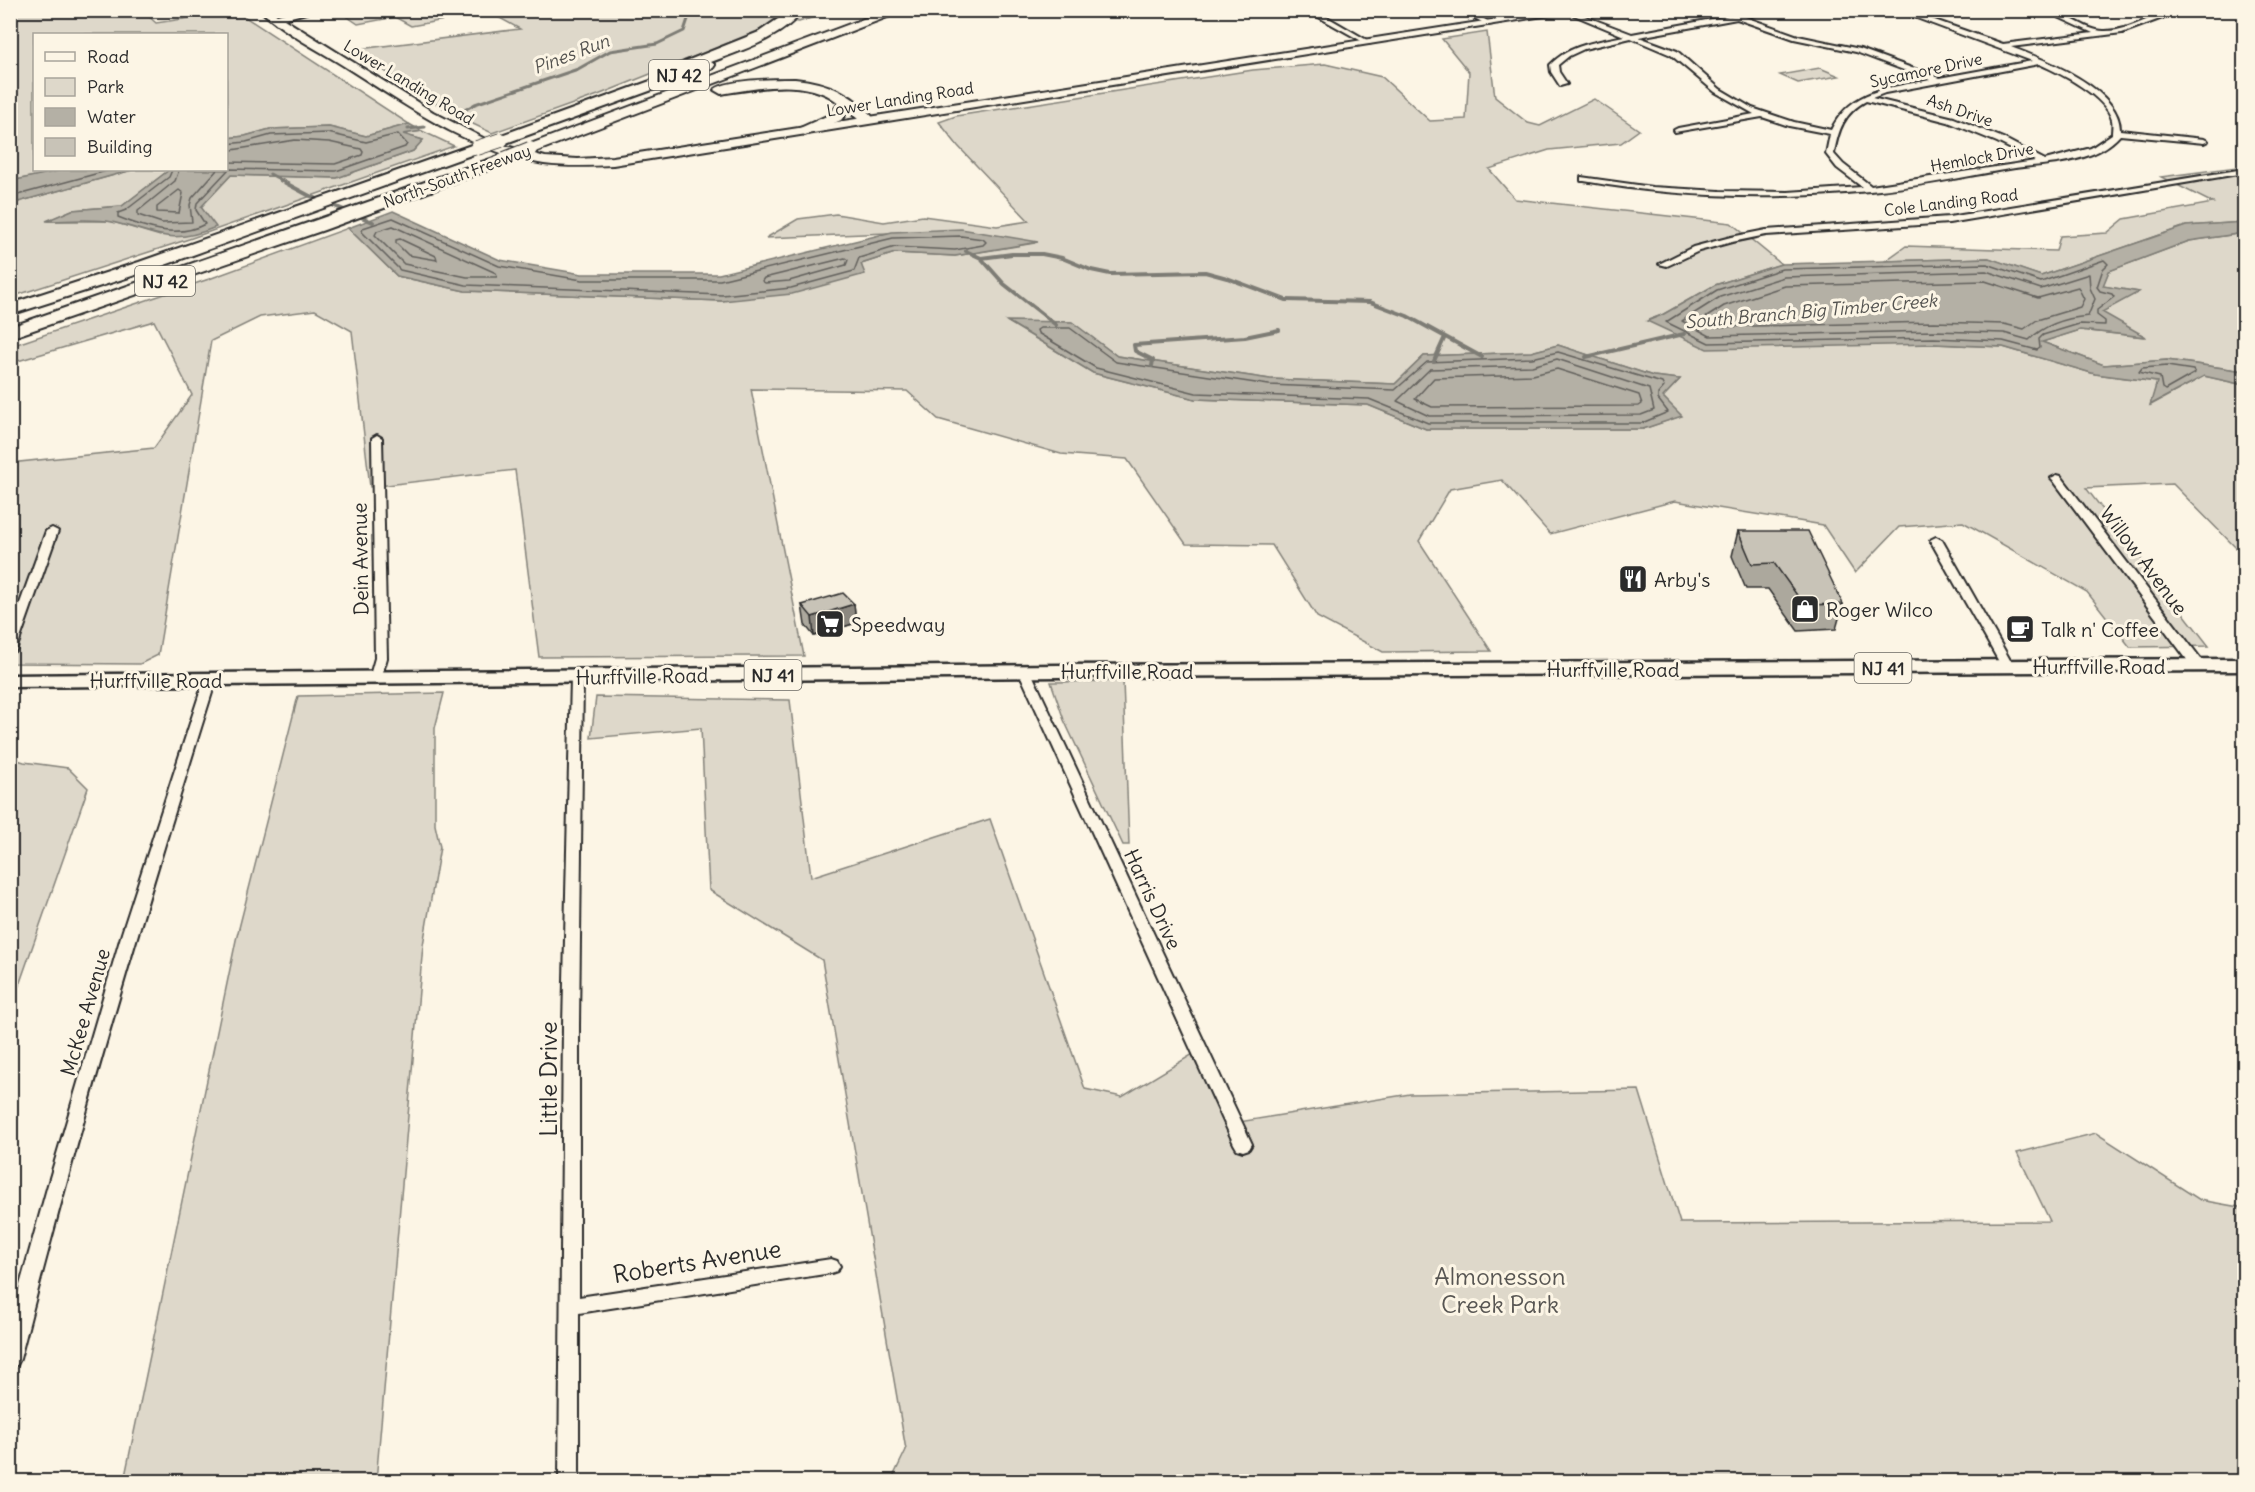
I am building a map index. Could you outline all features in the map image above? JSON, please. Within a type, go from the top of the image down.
[{"type":"highway","points":[[580,111],[768,33],[790,20],[798,10]]},
{"type":"highway","name":"North-South Freeway","points":[[10,333],[393,200],[900,10]]},
{"type":"highway","name":"North-South Freeway","points":[[10,310],[289,216],[791,35]]},
{"type":"highway","points":[[624,114],[708,92],[764,84],[792,84],[818,87],[833,92],[868,120]]},
{"type":"highway","points":[[805,131],[836,117],[845,109],[847,103]]},
{"type":"main road","name":"Lower Landing Road","points":[[264,10],[435,120],[469,138],[500,150],[536,160],[559,163],[603,162],[1574,11]]},
{"type":"main road","points":[[275,18],[313,10]]},
{"type":"main road","name":"Hurffville Road","points":[[10,681],[2244,665]]},
{"type":"street","points":[[1309,10],[1369,42]]},
{"type":"street","points":[[1462,10],[1490,24]]},
{"type":"street","points":[[1563,84],[1555,72],[1554,65],[1566,54],[1582,47],[1774,10]]},
{"type":"street","points":[[1898,10],[2040,61],[2073,77],[2106,104],[2116,118],[2116,132],[2204,141]]},
{"type":"street","points":[[2046,10],[2100,34]]},
{"type":"street","name":"Sycamore Drive","points":[[2003,47],[2134,28],[2181,10]]},
{"type":"street","points":[[1574,11],[1681,57],[1725,96],[1762,115],[1792,125],[1835,133],[1830,154],[1840,166],[1870,189]]},
{"type":"street","name":"Ash Drive","points":[[1738,16],[1796,38],[1858,50],[1936,80]]},
{"type":"street","name":"Sycamore Drive","points":[[1835,133],[1838,123],[1849,108],[1863,98],[1882,91],[2040,61]]},
{"type":"street","name":"Ash Drive","points":[[1863,98],[1968,126],[2043,162]]},
{"type":"street","points":[[1678,130],[1762,115]]},
{"type":"street","name":"Hemlock Drive","points":[[1584,179],[1615,185],[1744,194],[1870,189],[2043,162],[2095,151],[2106,145],[2116,132]]},
{"type":"street","name":"Cole Landing Road","points":[[1665,264],[1683,254],[1717,242],[1759,235],[1948,220],[2034,208],[2244,171]]},
{"type":"street","name":"Dein Avenue","points":[[375,679],[381,658],[377,438]]},
{"type":"street","name":"Willow Avenue","points":[[2057,478],[2199,666]]},
{"type":"street","points":[[10,650],[52,531]]},
{"type":"street","points":[[1936,540],[2008,667]]},
{"type":"street","name":"Harris Drive","points":[[1025,672],[1243,1144]]},
{"type":"street","name":"Little Drive","points":[[569,1482],[572,1306],[571,1025],[577,677]]},
{"type":"street","name":"McKee Avenue","points":[[10,1359],[44,1224],[134,916],[210,680]]},
{"type":"street","name":"Roberts Avenue","points":[[572,1306],[831,1266]]},
{"type":"green space","points":[[10,11],[143,11],[156,23],[236,11],[409,124],[366,136],[329,127],[270,129],[228,138],[228,33],[33,33],[33,171],[58,171],[11,181]]},
{"type":"green space","points":[[339,11],[833,11],[799,22],[785,20],[598,95],[492,133],[456,116],[351,50],[520,29],[489,12],[411,26],[395,17],[358,24]]},
{"type":"green space","points":[[1487,32],[1495,97],[1528,123],[1540,126],[1594,99],[1639,130],[1621,143],[1549,150],[1489,169],[1515,199],[1731,223],[1781,264],[1715,285],[1662,315],[1648,320],[1934,344],[2003,347],[2095,374],[2157,382],[2151,405],[2204,376],[2244,385],[2244,556],[2173,484],[2086,488],[2209,646],[2130,647],[2087,592],[1963,522],[1899,527],[1855,573],[1823,525],[1675,501],[1550,534],[1502,480],[1450,489],[1419,541],[1491,651],[1383,652],[1317,617],[1272,545],[1186,544],[1127,459],[1061,454],[938,419],[907,391],[751,389],[804,656],[539,657],[515,470],[370,487],[352,331],[315,310],[260,317],[211,341],[158,655],[140,664],[11,663],[10,463],[154,448],[192,395],[154,321],[11,363],[11,346],[209,279],[348,228],[397,276],[465,291],[722,301],[864,274],[861,264],[895,253],[955,256],[1035,243],[961,230],[766,238],[798,219],[836,214],[884,222],[923,216],[997,226],[1029,221],[958,146],[939,122],[956,116],[1253,70],[1325,64],[1382,77],[1430,121],[1466,119],[1469,72],[1442,39]],"holes":[[[1008,322],[1071,322],[1117,356],[1270,379],[1395,384],[1424,356],[1531,352],[1558,345],[1653,376],[1680,379],[1663,397],[1681,416],[1643,429],[1426,429],[1368,405],[1195,399],[1093,373]]]},
{"type":"green space","points":[[1820,68],[1839,76],[1798,83],[1780,75]]},
{"type":"green space","points":[[422,131],[454,146],[189,239],[11,297],[11,204],[128,171],[168,171],[122,206],[72,210],[48,221],[110,221],[160,236],[201,207],[231,175],[337,178],[413,151],[423,140],[401,134]]},
{"type":"green space","points":[[2244,166],[2244,222],[2186,226],[2041,276],[1988,258],[1885,261],[1906,246],[2056,251],[2060,236],[2107,233],[2124,219],[2213,203],[2161,177]]},
{"type":"green space","points":[[2244,233],[2244,371],[2167,360],[2104,365],[2042,342],[2080,330],[2144,337],[2101,312],[2138,292],[2102,286],[2109,271],[2189,241]]},
{"type":"green space","points":[[1123,681],[1129,845],[1123,845],[1064,720],[1051,682]]},
{"type":"green space","points":[[444,693],[435,728],[435,825],[440,847],[423,945],[376,1481],[124,1481],[236,940],[298,696]]},
{"type":"green space","name":"Almonesson Creek Park","points":[[596,697],[790,700],[811,877],[990,819],[1085,1089],[1122,1097],[1193,1054],[1227,1124],[1410,1094],[1639,1090],[1680,1223],[2050,1221],[2017,1153],[2096,1133],[2200,1200],[2244,1208],[2244,1481],[891,1481],[906,1450],[822,960],[709,890],[701,728],[591,738]]},
{"type":"green space","points":[[11,758],[68,768],[88,788],[11,1008]]},
{"type":"water","points":[[409,124],[422,131],[403,134],[423,140],[413,151],[337,178],[231,175],[201,207],[216,227],[200,233],[174,237],[104,221],[46,221],[72,210],[122,206],[168,171],[228,171],[228,138],[270,129],[329,127],[366,136]]},
{"type":"water","points":[[58,171],[128,171],[11,204],[11,181]]},
{"type":"water","points":[[393,211],[500,260],[582,274],[719,274],[892,232],[961,229],[1038,242],[955,256],[895,253],[861,264],[865,274],[792,294],[722,301],[465,291],[397,276],[348,228]]},
{"type":"water","points":[[2244,222],[2244,233],[2189,241],[2109,271],[2103,286],[2139,292],[2102,312],[2146,337],[2080,330],[2042,342],[2104,365],[2167,360],[2244,371],[2244,385],[2204,376],[2150,405],[2157,382],[2095,374],[2003,347],[1934,344],[1707,349],[1647,321],[1715,285],[1781,264],[1989,258],[2041,276],[2186,226]]},
{"type":"water","points":[[1007,321],[1072,322],[1117,356],[1270,379],[1395,384],[1424,356],[1531,352],[1558,345],[1653,376],[1680,379],[1663,397],[1682,416],[1643,429],[1426,429],[1368,405],[1195,399],[1093,373]]},
{"type":"building","points":[[1738,531],[1808,531],[1843,604],[1804,605],[1774,563],[1752,564]]},
{"type":"building","points":[[843,593],[854,604],[812,617],[802,605]]},
{"type":"waterway","name":"Pines Run","points":[[453,122],[458,119],[461,112],[475,104],[578,69],[610,51],[657,44],[684,31],[691,10]]},
{"type":"waterway","name":"Pines Run","points":[[408,129],[425,127]]},
{"type":"waterway","name":"South Branch Big Timber Creek","points":[[270,174],[283,181]]},
{"type":"waterway","name":"South Branch Big Timber Creek","points":[[280,180],[308,195],[373,222]]},
{"type":"waterway","name":"South Branch Big Timber Creek","points":[[966,251],[981,258]]},
{"type":"waterway","points":[[981,258],[1012,254],[1042,254],[1062,258],[1091,270],[1110,274],[1205,272],[1286,300],[1370,302],[1407,316],[1482,357]]},
{"type":"waterway","name":"South Branch Big Timber Creek","points":[[981,258],[1004,284],[1056,325]]},
{"type":"waterway","points":[[1152,366],[1153,360],[1135,351],[1134,345],[1245,337],[1279,330]]},
{"type":"waterway","name":"South Branch Big Timber Creek","points":[[1586,357],[1684,334]]},
{"type":"waterway","points":[[1434,361],[1444,339]]},
{"type":"place","name":"Arby's","points":[[1633,579]]},
{"type":"place","name":"Roger Wilco","points":[[1805,609]]},
{"type":"place","name":"Speedway","points":[[830,624]]},
{"type":"place","name":"Talk n' Coffee","points":[[2020,629]]}]
